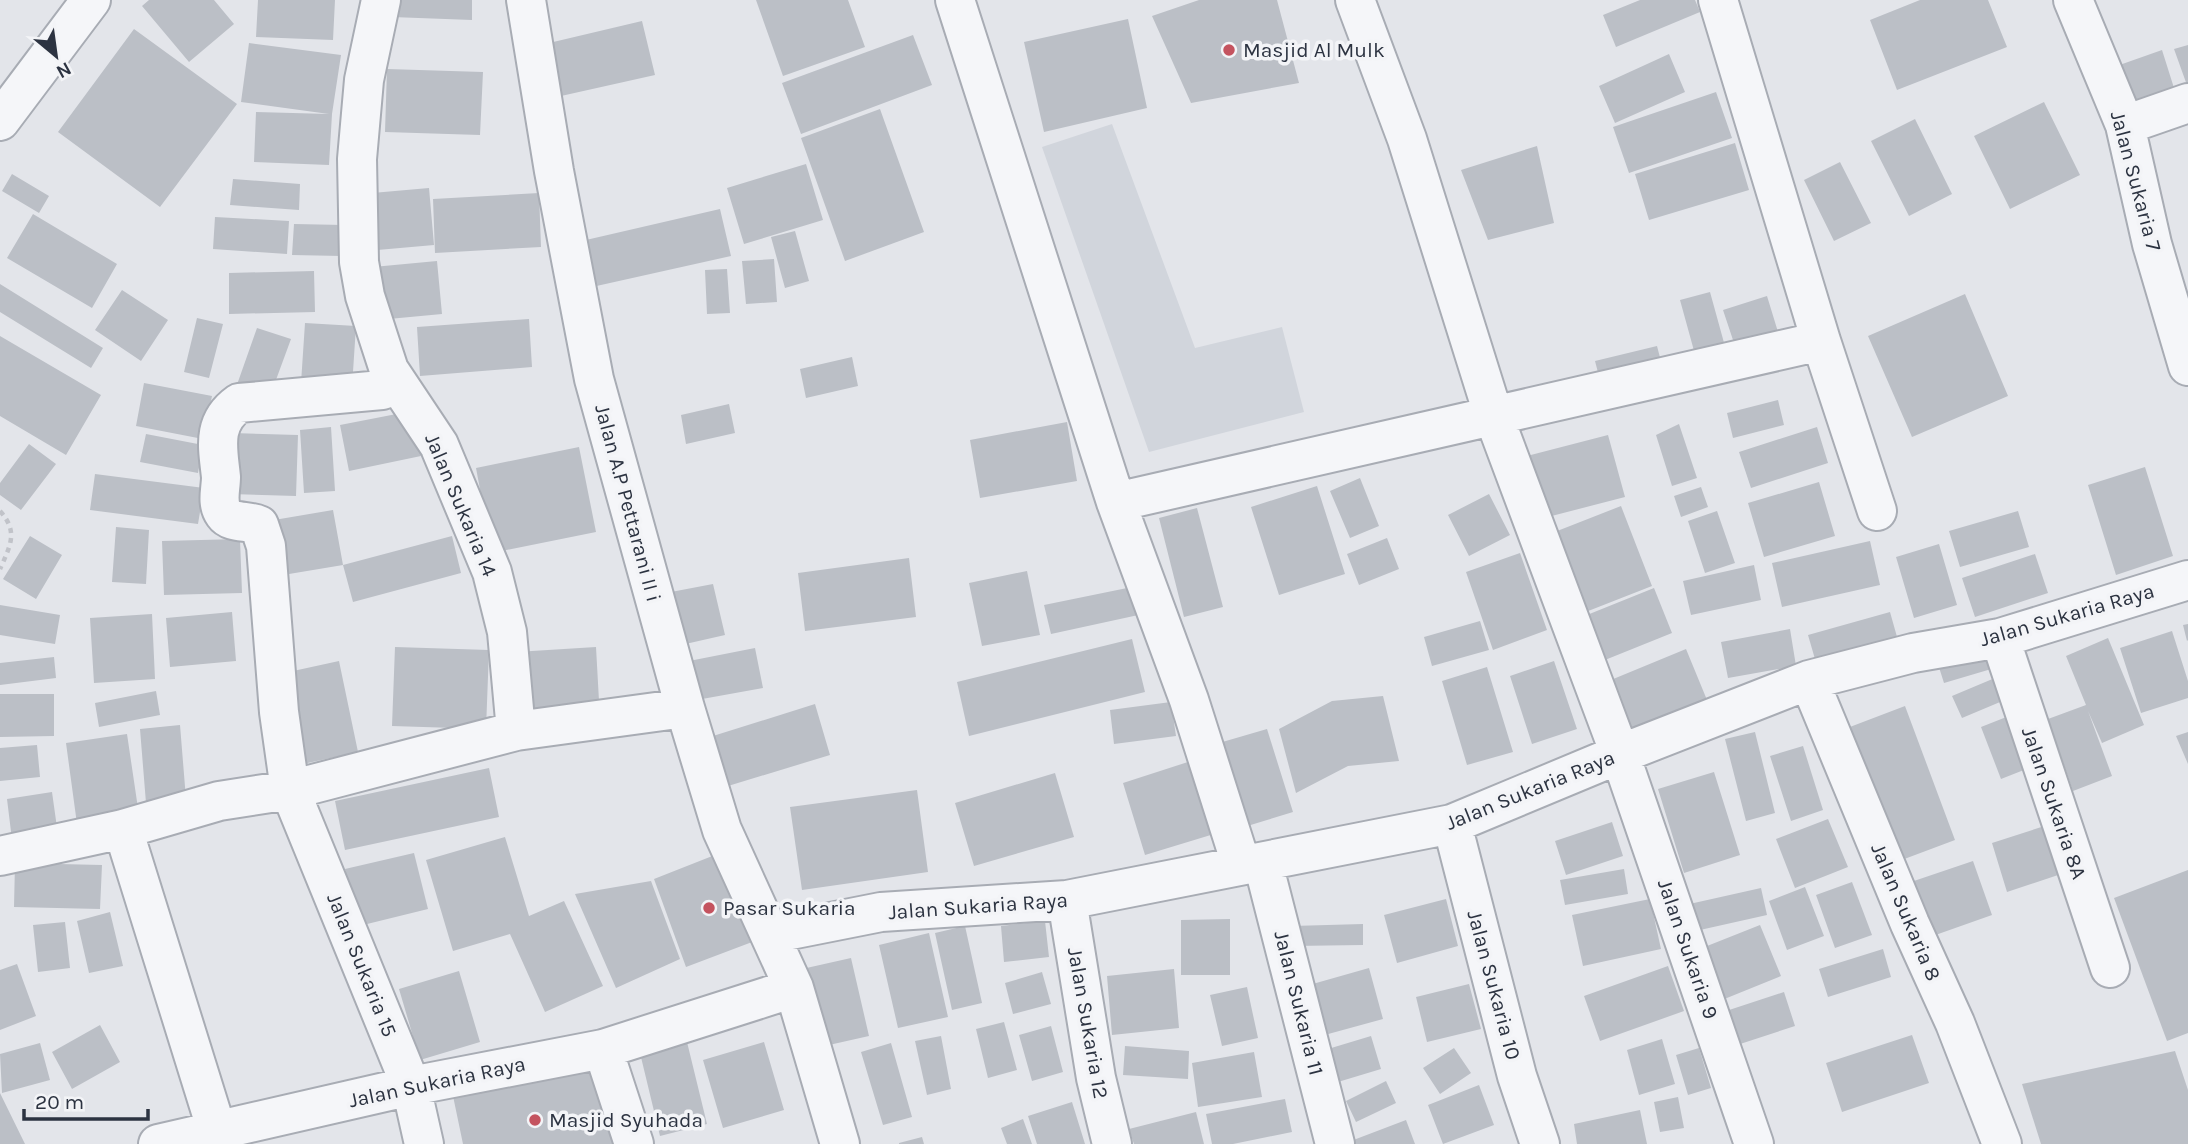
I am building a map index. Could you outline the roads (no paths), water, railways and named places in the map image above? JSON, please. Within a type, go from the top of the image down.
[{"type":"street","points":[[0,121],[90,0]]},
{"type":"street","name":"Jalan Sukaria 14","points":[[381,0],[364,80],[357,159],[359,262],[365,296],[379,342],[397,384],[439,445],[492,572],[507,632],[516,731]]},
{"type":"street","name":"Jalan A.P Pettarani II i","points":[[526,0],[554,171],[594,380],[685,709],[722,830],[794,988],[840,1144]]},
{"type":"street","name":"Jalan Sukaria 11","points":[[955,0],[1116,502],[1252,863],[1335,1144]]},
{"type":"street","name":"Jalan Sukaria 9","points":[[1355,0],[1407,139],[1494,417],[1620,754],[1754,1144]]},
{"type":"street","points":[[1718,0],[1821,341],[1877,511]]},
{"type":"street","name":"Jalan Sukaria 7","points":[[2073,0],[2125,125],[2152,244],[2186,356]]},
{"type":"street","points":[[2125,125],[2188,103]]},
{"type":"street","points":[[1116,502],[1821,341]]},
{"type":"street","name":"Jalan Sukaria 15","points":[[397,384],[382,390],[239,403],[229,410],[216,444],[221,478],[219,503],[224,514],[231,520],[251,521],[263,532],[278,700],[290,790],[411,1087],[424,1144]]},
{"type":"street","name":"Jalan Sukaria Raya","points":[[770,934],[881,912],[1068,901],[1452,824],[1809,680],[1913,653],[2000,638],[2188,580]]},
{"type":"street","name":"Jalan Sukaria 8A","points":[[2000,638],[2110,968]]},
{"type":"street","name":"Jalan Sukaria 8","points":[[1809,680],[1910,924],[1955,1023],[2003,1144]]},
{"type":"street","points":[[0,856],[123,829],[219,801],[290,790],[516,731],[685,709]]},
{"type":"street","name":"Jalan Sukaria 10","points":[[1452,824],[1517,1076],[1540,1144]]},
{"type":"street","points":[[123,829],[218,1137]]},
{"type":"street","name":"Jalan Sukaria 12","points":[[1068,901],[1096,1077],[1112,1144]]},
{"type":"street","name":"Jalan Sukaria Raya","points":[[158,1144],[218,1137],[411,1087],[603,1049],[794,988]]},
{"type":"street","points":[[603,1049],[634,1144]]},
{"type":"place","name":"Masjid Al Mulk","points":[[1229,50]]},
{"type":"place","name":"Pasar Sukaria","points":[[709,908]]},
{"type":"place","name":"Masjid Syuhada","points":[[535,1120]]}]
